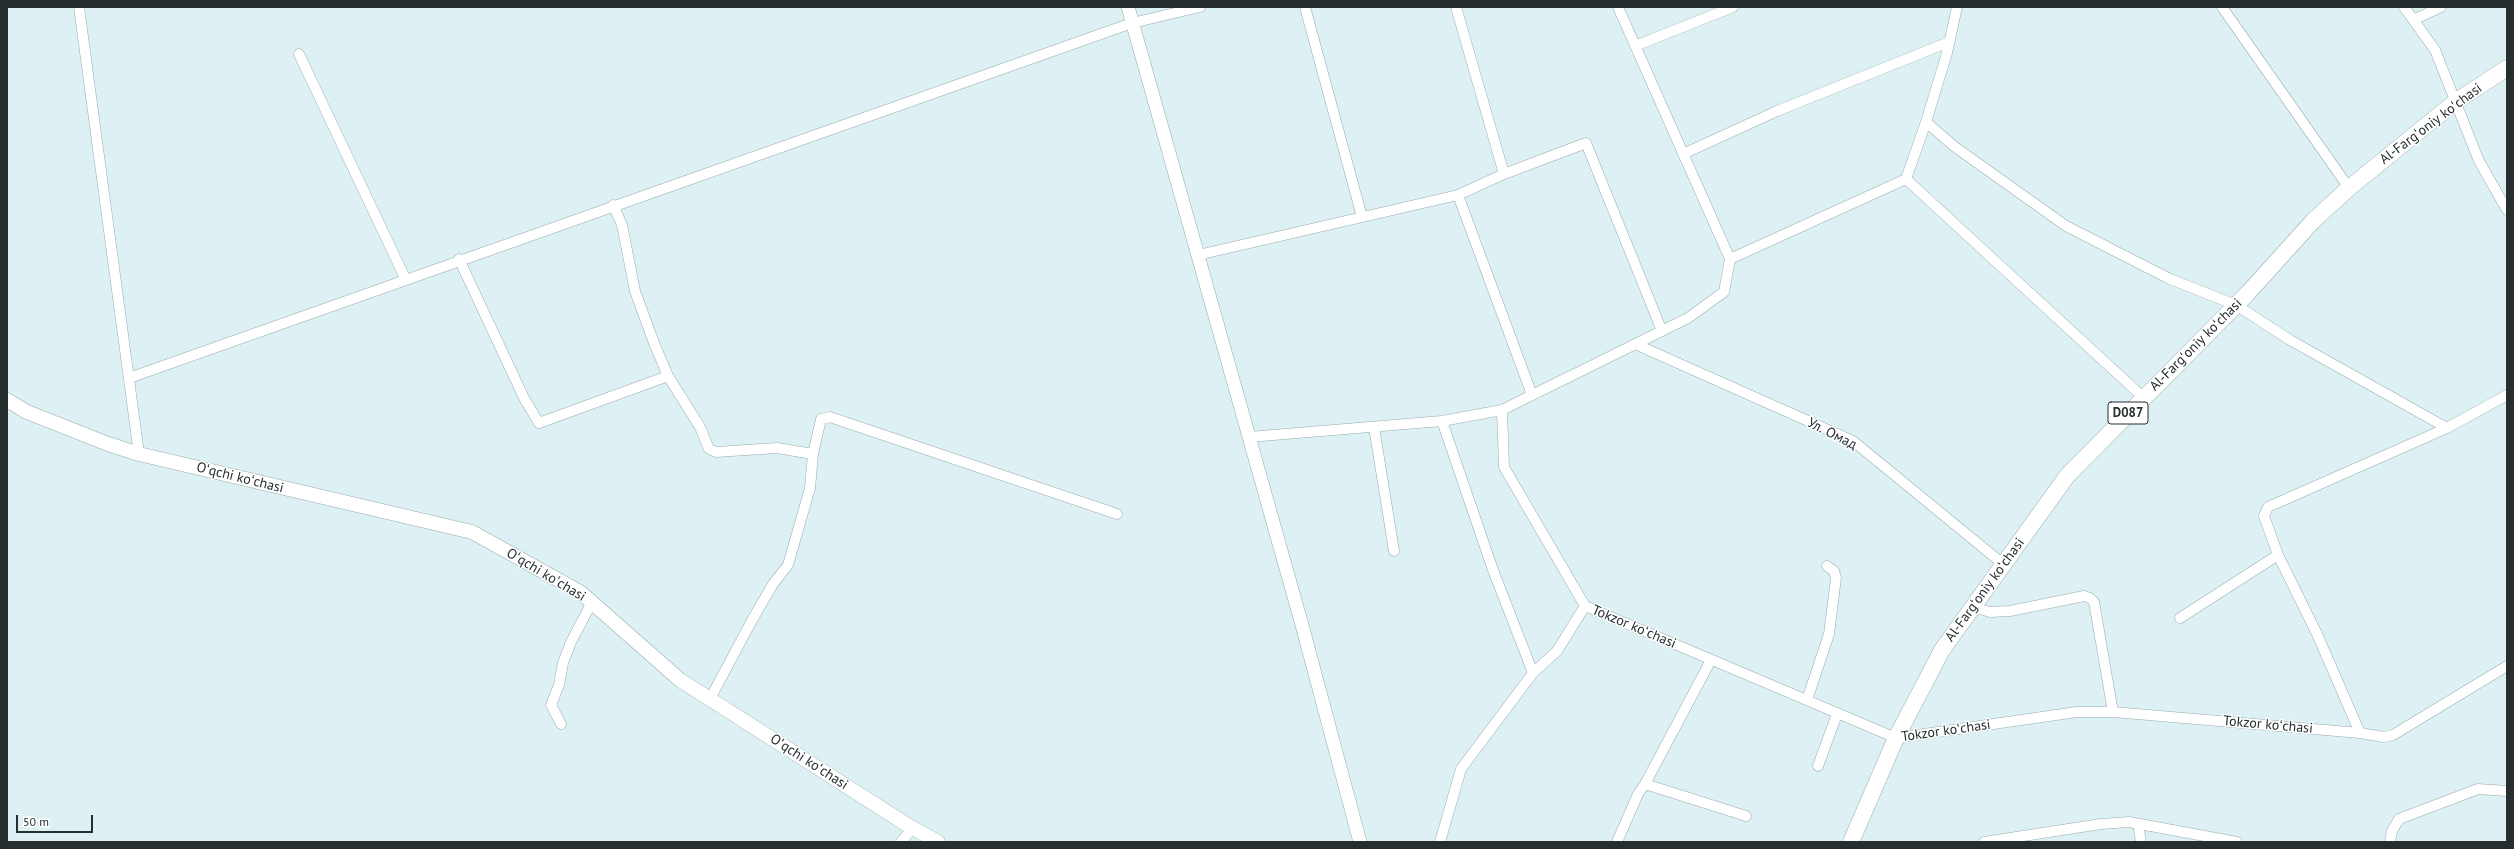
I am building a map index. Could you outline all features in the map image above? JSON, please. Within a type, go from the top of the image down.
[{"type":"main road","name":"Al-Fargʻoniy koʻchasi","points":[[1851,842],[1896,738],[1942,650],[2067,476],[2236,304],[2313,221],[2349,188],[2455,102],[2507,68]]},
{"type":"main road","name":"Oʻqchi koʻchasi","points":[[7,400],[27,412],[108,444],[139,454],[472,532],[580,592],[680,680],[913,828],[938,842]]},
{"type":"street","points":[[79,7],[139,454]]},
{"type":"street","points":[[1128,7],[1249,437],[1360,842]]},
{"type":"street","points":[[128,378],[405,278],[1132,23],[1200,7]]},
{"type":"street","points":[[1305,7],[1362,217]]},
{"type":"street","points":[[1456,7],[1504,174]]},
{"type":"street","points":[[1249,437],[1442,421],[1502,410],[1688,318],[1724,292],[1730,259],[1618,7]]},
{"type":"street","points":[[1635,46],[1733,7]]},
{"type":"street","points":[[1730,259],[1906,179],[1926,122],[1949,42],[1957,7]]},
{"type":"street","points":[[2222,7],[2349,188]]},
{"type":"street","points":[[2404,7],[2435,50],[2479,161],[2507,210]]},
{"type":"street","points":[[2413,20],[2441,7]]},
{"type":"street","points":[[1683,154],[1777,111],[1949,42]]},
{"type":"street","points":[[299,54],[405,278]]},
{"type":"street","points":[[1926,122],[1955,147],[2066,226],[2170,279],[2236,304],[2290,340],[2447,428]]},
{"type":"street","points":[[1198,255],[1458,195],[1504,174],[1586,143],[1662,331]]},
{"type":"street","points":[[1906,179],[2144,398]]},
{"type":"street","points":[[1458,195],[1532,395]]},
{"type":"street","points":[[613,205],[622,225],[636,291],[668,376],[700,427],[709,449],[716,452],[777,448],[813,454]]},
{"type":"street","points":[[459,260],[524,398],[539,423],[668,376]]},
{"type":"street","name":"Ул. Омад","points":[[1635,344],[1853,441],[2003,564]]},
{"type":"street","points":[[2360,733],[2317,634],[2278,555],[2264,516],[2268,507],[2447,428],[2507,395]]},
{"type":"street","name":"Tokzor koʻchasi","points":[[1502,410],[1504,467],[1585,606],[1896,738],[2077,712],[2113,712],[2360,733],[2384,737],[2393,735],[2507,666]]},
{"type":"street","points":[[710,699],[773,584],[788,565],[810,488],[813,454],[821,419],[830,417],[1117,514]]},
{"type":"street","points":[[1442,421],[1493,570],[1533,673]]},
{"type":"street","points":[[1374,427],[1394,550]]},
{"type":"street","points":[[2180,618],[2278,555]]},
{"type":"street","points":[[1807,700],[1829,634],[1836,578],[1834,571],[1827,566]]},
{"type":"street","points":[[1973,607],[1990,612],[2010,611],[2084,596],[2090,598],[2094,602],[2113,712]]},
{"type":"street","points":[[561,724],[551,704],[560,685],[563,663],[571,642],[592,602]]},
{"type":"street","points":[[1440,842],[1460,769],[1533,673],[1557,651],[1585,606]]},
{"type":"street","points":[[1617,842],[1638,794],[1645,784],[1711,660]]},
{"type":"street","points":[[1818,766],[1838,714]]},
{"type":"street","points":[[1645,784],[1746,816]]},
{"type":"street","points":[[2390,842],[2392,831],[2399,819],[2478,790],[2507,791]]},
{"type":"street","points":[[1984,842],[2101,824],[2138,824],[2237,842]]},
{"type":"street","points":[[2138,824],[2141,842]]},
{"type":"street","points":[[901,842],[913,828]]}]
